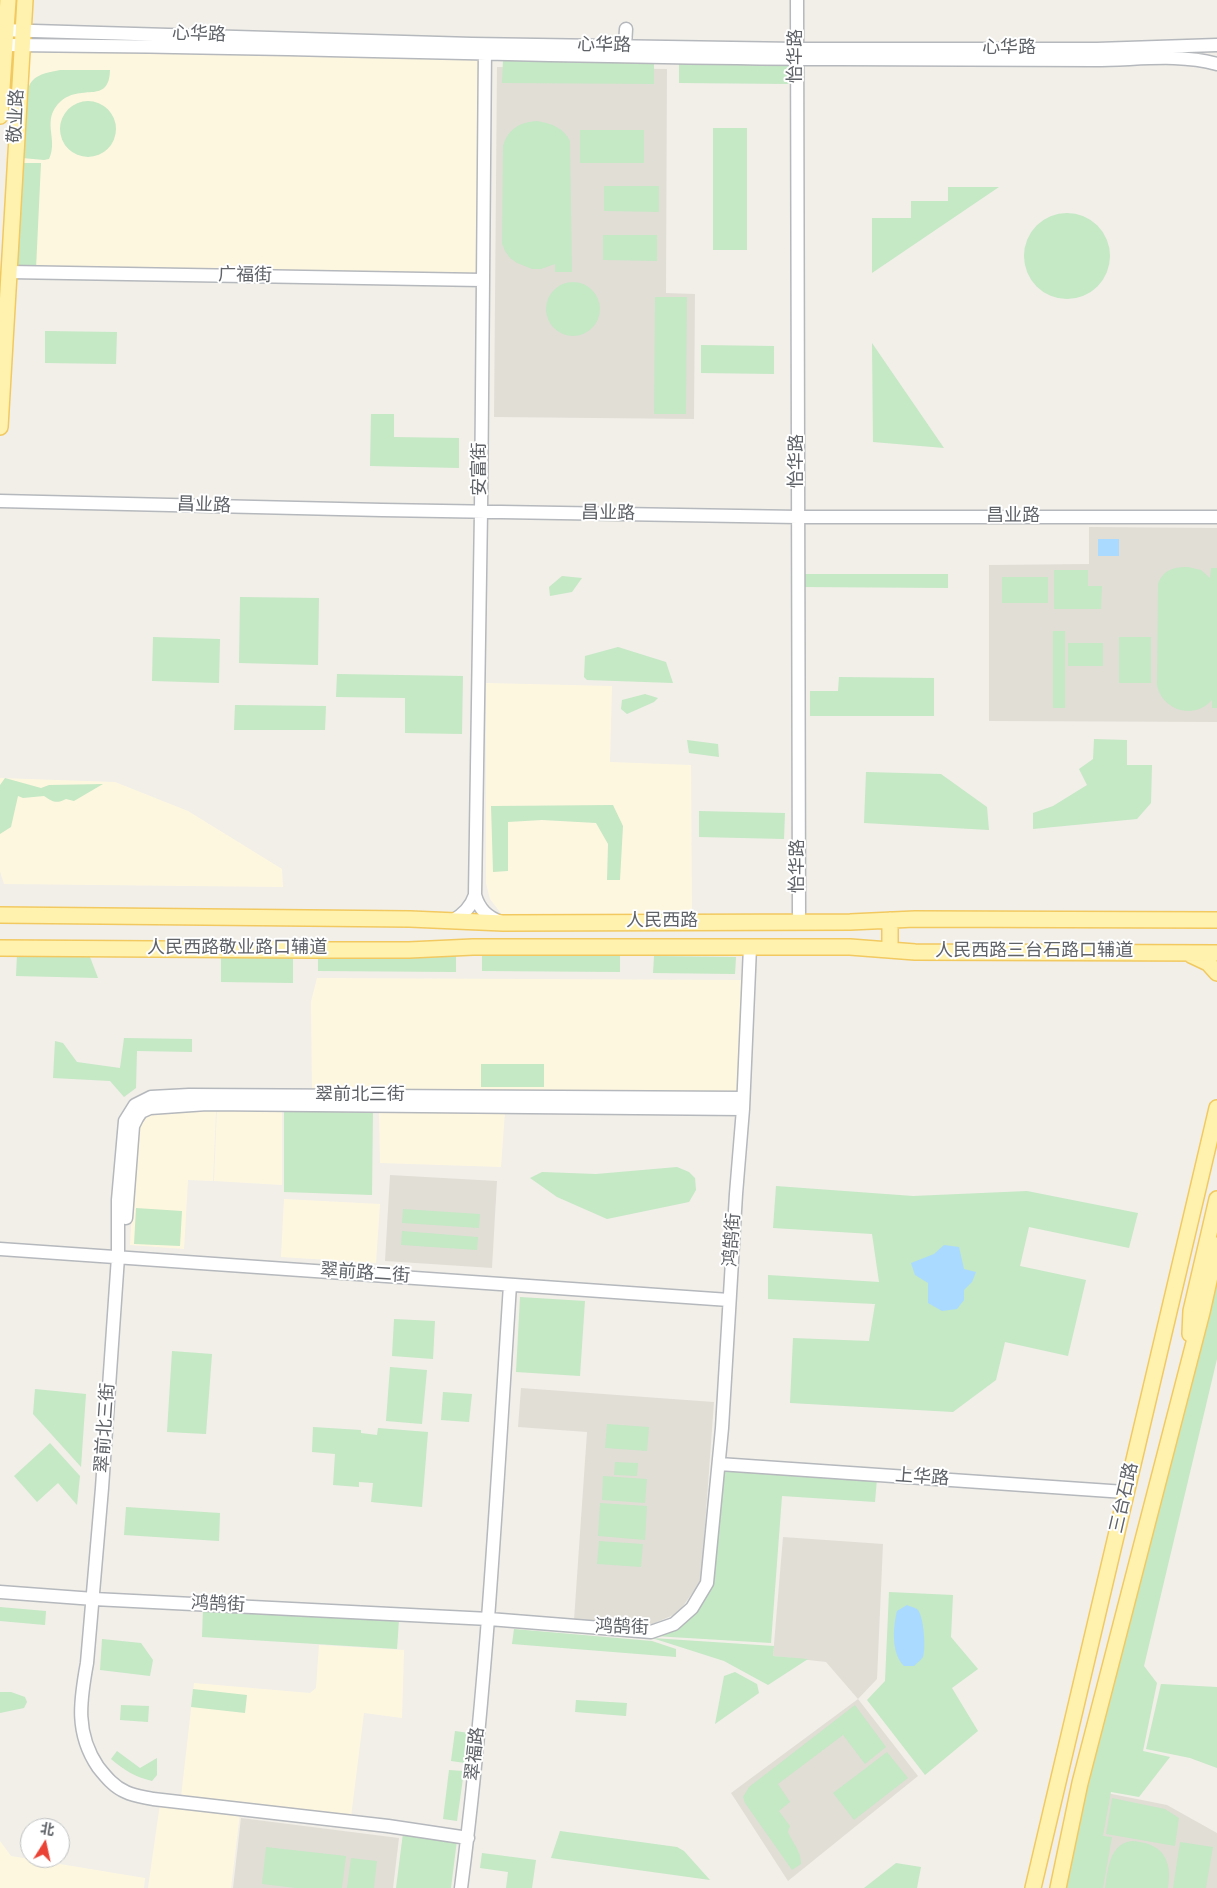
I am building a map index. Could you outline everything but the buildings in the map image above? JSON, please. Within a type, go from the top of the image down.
[{"type":"main road","name":"敬业路","points":[[0,116],[3,38],[8,0]]},
{"type":"main road","name":"敬业路","points":[[0,427],[25,0]]},
{"type":"main road","points":[[0,904],[28,916]]},
{"type":"main road","points":[[1186,919],[1217,913]]},
{"type":"main road","name":"人民西路敬业路口辅道","points":[[0,915],[410,919],[473,922]]},
{"type":"main road","points":[[890,920],[890,950]]},
{"type":"main road","name":"人民西路三台石路口辅道","points":[[850,922],[890,920],[1217,920]]},
{"type":"main road","name":"人民西路","points":[[473,922],[850,922]]},
{"type":"main road","name":"人民西路","points":[[473,947],[850,947]]},
{"type":"main road","name":"人民西路敬业路口辅道","points":[[0,948],[340,950],[473,947]]},
{"type":"main road","name":"人民西路三台石路口辅道","points":[[850,947],[890,950],[1217,954]]},
{"type":"main road","points":[[0,957],[12,951],[27,948]]},
{"type":"main road","points":[[1185,953],[1198,957],[1217,972]]},
{"type":"main road","name":"三台石路","points":[[1034,1888],[1125,1492],[1217,1108]]},
{"type":"main road","points":[[1189,1363],[1185,1309],[1217,1148]]},
{"type":"main road","points":[[1158,1356],[1185,1309],[1217,1199]]},
{"type":"main road","name":"三台石路","points":[[1060,1888],[1061,1871],[1080,1783],[1189,1363],[1217,1244]]},
{"type":"main road","points":[[1026,1888],[1045,1839]]},
{"type":"street","name":"怡华路","points":[[797,0],[799,922]]},
{"type":"street","points":[[626,28],[626,46]]},
{"type":"street","name":"心华路","points":[[3,38],[1117,60],[1183,58],[1217,64]]},
{"type":"street","name":"心华路","points":[[485,49],[626,46],[797,54],[1212,46]]},
{"type":"street","name":"安富街","points":[[475,895],[485,49]]},
{"type":"street","name":"广福街","points":[[9,272],[482,280]]},
{"type":"street","name":"昌业路","points":[[0,501],[798,517],[1217,517]]},
{"type":"street","points":[[452,921],[462,915],[475,895]]},
{"type":"street","points":[[475,895],[477,902],[485,913],[490,918],[503,923]]},
{"type":"street","name":"鸿鹄街","points":[[0,1592],[94,1599],[489,1619],[651,1632],[674,1624],[692,1608],[707,1584],[719,1464],[743,1104],[750,947]]},
{"type":"street","name":"翠前北三街","points":[[468,1838],[388,1826],[152,1800],[126,1792],[108,1779],[84,1742],[80,1719],[94,1599],[118,1257],[124,1237],[134,1126],[141,1112],[150,1108],[220,1104],[743,1104]]},
{"type":"street","name":"翠前路二街","points":[[0,1249],[510,1285],[716,1297],[729,1300]]},
{"type":"street","name":"翠福路","points":[[461,1888],[468,1838],[489,1619],[510,1285]]},
{"type":"street","name":"上华路","points":[[719,1464],[1125,1492]]},
{"type":"shaded area","points":[[23,45],[484,55],[482,280],[9,272]]},
{"type":"shaded area","points":[[497,67],[667,69],[666,293],[695,294],[694,419],[494,417]]},
{"type":"shaded area","points":[[1089,527],[1217,528],[1217,722],[989,721],[989,565],[1089,564]]},
{"type":"shaded area","points":[[486,683],[612,686],[610,762],[691,765],[692,918],[503,916],[490,899],[486,883]]},
{"type":"shaded area","points":[[0,778],[115,782],[188,811],[282,869],[283,887],[4,884],[0,871]]},
{"type":"shaded area","points":[[317,978],[743,980],[739,1093],[312,1089],[311,1002]]},
{"type":"shaded area","points":[[217,1109],[282,1110],[282,1185],[214,1181]]},
{"type":"shaded area","points":[[379,1109],[505,1111],[501,1167],[380,1163]]},
{"type":"shaded area","points":[[159,1111],[216,1111],[213,1181],[188,1180],[184,1249],[130,1245],[137,1130],[147,1117]]},
{"type":"shaded area","points":[[390,1175],[497,1181],[492,1268],[385,1261]]},
{"type":"shaded area","points":[[284,1199],[380,1204],[376,1263],[281,1257]]},
{"type":"shaded area","points":[[521,1388],[714,1402],[701,1581],[678,1613],[648,1626],[574,1620],[587,1432],[518,1427]]},
{"type":"shaded area","points":[[783,1537],[883,1544],[877,1679],[858,1699],[826,1662],[773,1656]]},
{"type":"shaded area","points":[[319,1645],[404,1650],[402,1718],[364,1713],[350,1825],[240,1813],[231,1888],[148,1888],[160,1804],[180,1806],[194,1683],[310,1693],[316,1688]]},
{"type":"shaded area","points":[[858,1699],[918,1776],[788,1881],[731,1793]]},
{"type":"shaded area","points":[[1107,1793],[1167,1805],[1217,1833],[1217,1888],[1090,1888]]},
{"type":"shaded area","points":[[241,1818],[399,1838],[393,1888],[233,1888]]},
{"type":"shaded area","points":[[0,1841],[11,1856],[20,1857],[20,1868],[70,1868],[70,1866],[145,1878],[144,1888],[0,1888]]},
{"type":"green space","points":[[503,60],[654,61],[654,84],[502,83]]},
{"type":"green space","points":[[679,62],[790,63],[790,84],[679,83]]},
{"type":"green space","points":[[60,70],[110,70],[109,81],[100,90],[69,96],[55,108],[51,122],[52,152],[49,159],[22,158],[26,95],[29,87],[38,76]]},
{"type":"green space","points":[[82,101],[94,101],[104,105],[112,113],[116,129],[112,145],[104,153],[94,157],[82,157],[72,153],[64,145],[60,135],[60,123],[64,113],[72,105]]},
{"type":"green space","points":[[537,121],[556,127],[570,141],[572,272],[555,272],[555,264],[541,269],[532,269],[517,263],[510,258],[502,244],[503,146],[511,131],[525,123]]},
{"type":"green space","points":[[713,128],[747,128],[747,250],[713,250]]},
{"type":"green space","points":[[580,130],[644,130],[644,163],[580,163]]},
{"type":"green space","points":[[19,163],[41,163],[36,269],[13,267]]},
{"type":"green space","points":[[604,186],[659,186],[659,212],[604,211]]},
{"type":"green space","points":[[948,187],[999,187],[872,273],[872,218],[911,218],[911,201],[948,201]]},
{"type":"green space","points":[[1067,213],[1083,216],[1091,220],[1103,232],[1107,240],[1110,256],[1107,272],[1103,280],[1091,292],[1083,296],[1067,299],[1051,296],[1043,292],[1031,280],[1027,272],[1024,256],[1027,240],[1031,232],[1043,220],[1051,216]]},
{"type":"green space","points":[[603,235],[657,235],[657,261],[603,260]]},
{"type":"green space","points":[[573,282],[583,284],[592,290],[598,299],[600,309],[598,319],[592,328],[583,334],[573,336],[563,334],[554,328],[548,319],[546,309],[548,299],[554,290],[563,284]]},
{"type":"green space","points":[[655,297],[687,297],[686,414],[654,414]]},
{"type":"green space","points":[[45,331],[117,332],[116,364],[45,363]]},
{"type":"green space","points":[[872,343],[944,448],[873,442]]},
{"type":"green space","points":[[701,345],[774,346],[774,374],[701,373]]},
{"type":"green space","points":[[371,414],[394,414],[394,437],[459,438],[459,468],[370,466]]},
{"type":"green space","points":[[1188,567],[1201,570],[1210,578],[1211,568],[1217,568],[1217,708],[1212,708],[1212,700],[1197,710],[1188,711],[1180,710],[1165,701],[1157,685],[1158,584],[1163,575],[1169,570]]},
{"type":"green space","points":[[1054,570],[1088,570],[1088,586],[1102,586],[1101,609],[1054,609]]},
{"type":"green space","points":[[801,574],[948,574],[948,588],[801,587]]},
{"type":"green space","points":[[562,576],[582,578],[572,592],[550,596],[549,587]]},
{"type":"green space","points":[[1002,577],[1048,577],[1048,603],[1002,603]]},
{"type":"green space","points":[[240,597],[319,598],[318,665],[239,663]]},
{"type":"green space","points":[[1053,631],[1065,631],[1065,708],[1053,708]]},
{"type":"green space","points":[[153,637],[220,639],[219,683],[152,681]]},
{"type":"green space","points":[[1119,637],[1151,637],[1151,683],[1119,683]]},
{"type":"green space","points":[[1068,643],[1103,643],[1103,666],[1068,666]]},
{"type":"green space","points":[[618,647],[666,662],[673,683],[587,680],[584,677],[585,656]]},
{"type":"green space","points":[[337,674],[463,676],[462,734],[405,733],[405,698],[336,697]]},
{"type":"green space","points":[[839,677],[934,678],[934,716],[810,716],[810,691],[838,691]]},
{"type":"green space","points":[[645,694],[658,698],[654,702],[627,714],[621,709],[622,700]]},
{"type":"green space","points":[[235,705],[326,706],[325,730],[234,730]]},
{"type":"green space","points":[[1094,739],[1127,740],[1127,765],[1152,765],[1151,803],[1137,819],[1033,829],[1033,813],[1053,806],[1087,785],[1079,769],[1093,759]]},
{"type":"green space","points":[[687,740],[718,744],[719,757],[689,753]]},
{"type":"green space","points":[[866,772],[941,774],[987,807],[989,830],[864,823]]},
{"type":"green space","points":[[5,778],[41,788],[49,785],[103,784],[74,801],[66,799],[55,802],[44,796],[23,798],[18,796],[11,827],[0,834],[0,785]]},
{"type":"green space","points":[[613,805],[623,826],[620,880],[607,880],[608,844],[596,823],[542,820],[508,822],[508,871],[493,872],[491,806]]},
{"type":"green space","points":[[699,811],[785,813],[784,839],[699,837]]},
{"type":"green space","points":[[318,953],[456,954],[456,972],[318,971]]},
{"type":"green space","points":[[482,954],[620,955],[620,972],[482,971]]},
{"type":"green space","points":[[17,955],[90,957],[98,978],[16,976]]},
{"type":"green space","points":[[221,955],[293,955],[293,983],[221,982]]},
{"type":"green space","points":[[654,956],[736,957],[735,974],[653,973]]},
{"type":"green space","points":[[124,1038],[192,1039],[192,1052],[137,1051],[136,1088],[124,1097],[110,1081],[53,1078],[55,1041],[63,1043],[77,1062],[120,1068]]},
{"type":"green space","points":[[481,1064],[544,1064],[544,1087],[481,1087]]},
{"type":"green space","points":[[284,1109],[373,1110],[372,1195],[284,1192]]},
{"type":"green space","points":[[677,1167],[689,1172],[695,1178],[696,1190],[689,1202],[607,1219],[557,1197],[530,1178],[542,1172],[596,1174]]},
{"type":"green space","points":[[776,1186],[913,1196],[1027,1191],[1138,1213],[1129,1248],[1029,1227],[1020,1266],[1086,1280],[1068,1356],[1005,1342],[996,1380],[953,1412],[790,1403],[793,1338],[869,1341],[875,1304],[768,1299],[768,1275],[879,1282],[872,1234],[773,1228]]},
{"type":"green space","points":[[136,1208],[182,1211],[180,1246],[134,1244]]},
{"type":"green space","points":[[403,1209],[480,1214],[479,1228],[402,1223]]},
{"type":"green space","points":[[402,1231],[478,1237],[477,1250],[401,1245]]},
{"type":"green space","points":[[1217,1248],[1217,1359],[1144,1666],[1157,1683],[1143,1751],[1170,1757],[1139,1797],[1111,1792],[1103,1836],[1112,1837],[1103,1888],[1061,1888]]},
{"type":"green space","points":[[520,1297],[585,1301],[580,1376],[516,1372]]},
{"type":"green space","points":[[394,1319],[435,1321],[433,1359],[392,1356]]},
{"type":"green space","points":[[172,1351],[212,1354],[206,1434],[167,1432]]},
{"type":"green space","points":[[390,1367],[427,1370],[422,1424],[386,1421]]},
{"type":"green space","points":[[35,1389],[86,1394],[81,1467],[33,1414]]},
{"type":"green space","points":[[443,1392],[472,1394],[469,1422],[441,1420]]},
{"type":"green space","points":[[607,1424],[649,1427],[647,1451],[605,1448]]},
{"type":"green space","points":[[313,1427],[361,1430],[361,1433],[377,1435],[378,1428],[428,1432],[422,1507],[371,1502],[373,1483],[359,1482],[359,1487],[333,1485],[335,1454],[312,1452]]},
{"type":"green space","points":[[50,1443],[80,1476],[77,1505],[58,1483],[37,1502],[14,1476]]},
{"type":"green space","points":[[615,1462],[638,1463],[637,1476],[614,1475]]},
{"type":"green space","points":[[724,1469],[877,1479],[875,1502],[782,1496],[771,1643],[654,1636],[697,1608],[713,1585]]},
{"type":"green space","points":[[603,1476],[647,1479],[645,1503],[602,1500]]},
{"type":"green space","points":[[600,1503],[647,1506],[645,1540],[598,1536]]},
{"type":"green space","points":[[126,1507],[220,1513],[219,1541],[124,1535]]},
{"type":"green space","points":[[599,1541],[643,1544],[641,1567],[597,1564]]},
{"type":"green space","points":[[889,1592],[953,1595],[951,1637],[978,1669],[952,1688],[978,1731],[925,1775],[867,1700],[885,1681]]},
{"type":"green space","points":[[0,1607],[46,1611],[45,1625],[0,1621]]},
{"type":"green space","points":[[203,1608],[399,1620],[397,1649],[202,1637]]},
{"type":"green space","points":[[514,1629],[652,1641],[676,1649],[676,1657],[512,1644]]},
{"type":"green space","points":[[652,1638],[774,1646],[773,1656],[808,1659],[768,1685],[724,1661]]},
{"type":"green space","points":[[102,1639],[141,1643],[153,1660],[150,1676],[100,1670]]},
{"type":"green space","points":[[735,1672],[757,1684],[759,1693],[715,1724],[724,1676]]},
{"type":"green space","points":[[1161,1684],[1217,1687],[1217,1768],[1190,1758],[1146,1749]]},
{"type":"green space","points":[[193,1689],[247,1695],[245,1713],[191,1707]]},
{"type":"green space","points":[[0,1692],[11,1692],[25,1697],[27,1702],[24,1708],[0,1713]]},
{"type":"green space","points":[[576,1700],[627,1703],[626,1716],[575,1712]]},
{"type":"green space","points":[[121,1705],[149,1706],[148,1722],[120,1720]]},
{"type":"green space","points":[[855,1705],[886,1747],[865,1764],[843,1735],[778,1784],[790,1802],[779,1811],[790,1826],[788,1832],[801,1859],[801,1864],[792,1870],[745,1803],[743,1797],[749,1787]]},
{"type":"green space","points":[[455,1731],[469,1733],[465,1763],[451,1761]]},
{"type":"green space","points":[[117,1751],[140,1768],[157,1758],[157,1775],[152,1781],[120,1767],[111,1759]]},
{"type":"green space","points":[[887,1752],[908,1778],[854,1820],[833,1793]]},
{"type":"green space","points":[[449,1770],[464,1771],[457,1821],[443,1819]]},
{"type":"green space","points":[[1112,1798],[1165,1809],[1179,1818],[1175,1846],[1106,1834]]},
{"type":"green space","points":[[560,1831],[677,1847],[684,1851],[710,1880],[551,1858]]},
{"type":"green space","points":[[403,1833],[457,1840],[451,1888],[396,1888]]},
{"type":"green space","points":[[1132,1841],[1151,1845],[1163,1854],[1169,1869],[1168,1888],[1105,1888],[1114,1852],[1124,1843]]},
{"type":"green space","points":[[1180,1842],[1213,1847],[1206,1888],[1173,1888]]},
{"type":"green space","points":[[266,1847],[346,1856],[342,1888],[296,1888],[262,1884]]},
{"type":"green space","points":[[482,1853],[536,1860],[532,1888],[506,1888],[508,1872],[480,1868]]},
{"type":"green space","points":[[351,1858],[377,1861],[374,1888],[347,1888]]},
{"type":"green space","points":[[896,1863],[921,1867],[917,1888],[864,1888]]},
{"type":"water","points":[[1098,539],[1119,539],[1119,556],[1098,556]]},
{"type":"water","points":[[944,1245],[959,1247],[964,1269],[976,1272],[972,1282],[964,1290],[964,1300],[957,1309],[942,1311],[928,1303],[928,1283],[915,1275],[911,1263],[934,1254]]},
{"type":"water","points":[[907,1605],[918,1610],[924,1634],[923,1657],[914,1666],[904,1666],[900,1661],[894,1640],[897,1611]]}]
